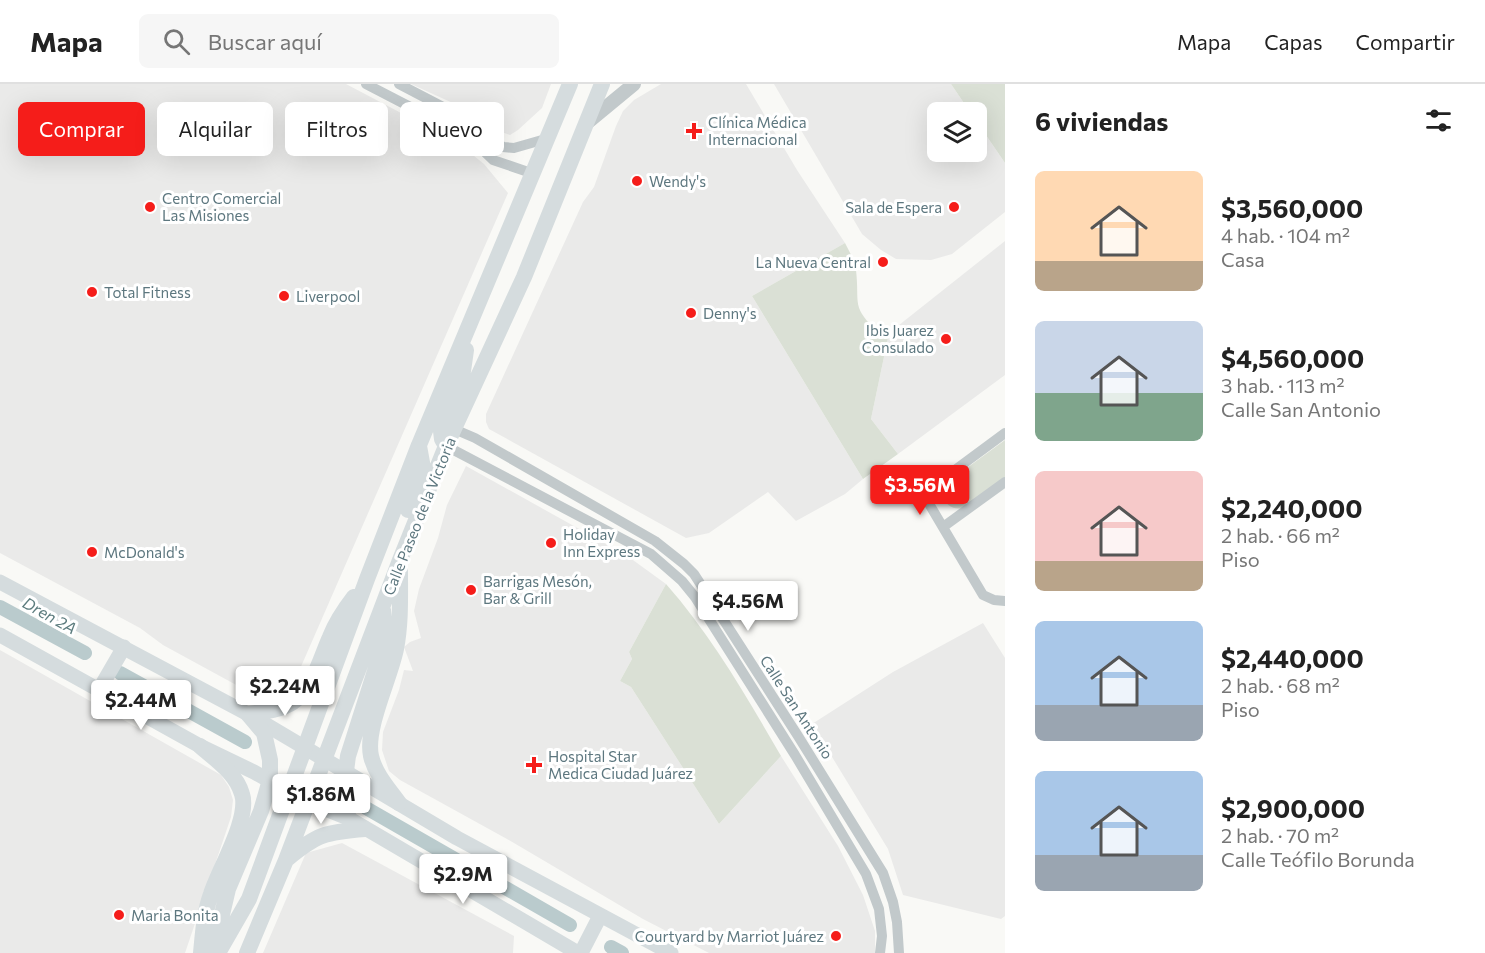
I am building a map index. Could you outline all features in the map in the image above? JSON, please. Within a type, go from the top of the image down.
[{"type":"main road","name":"Calle Paseo de la Victoria","points":[[218,953],[249,899],[419,445],[570,84]]},
{"type":"main road","name":"Calle Paseo de la Victoria","points":[[247,953],[286,860],[382,606],[446,446],[524,277],[602,84]]},
{"type":"main road","points":[[446,446],[441,430],[462,378],[466,358],[466,337]]},
{"type":"main road","points":[[348,818],[346,771],[348,756],[385,631],[382,606],[383,579],[423,468],[419,445]]},
{"type":"main road","points":[[399,803],[376,770],[370,743],[371,731],[396,648],[401,615],[400,560]]},
{"type":"main road","points":[[248,714],[270,711],[293,702],[304,691],[338,620],[367,579]]},
{"type":"main road","points":[[0,582],[248,714],[457,838],[671,953]]},
{"type":"main road","points":[[0,635],[200,746],[270,780],[308,802],[348,818],[579,953],[600,916]]},
{"type":"main road","points":[[99,690],[124,647]]},
{"type":"main road","points":[[213,953],[228,889],[261,811],[270,780],[270,760],[264,733],[248,714]]},
{"type":"main road","points":[[200,746],[230,772],[241,790],[244,804],[241,821],[210,895],[201,953]]},
{"type":"main road","points":[[286,860],[309,841],[325,834],[365,829]]},
{"type":"street","points":[[366,84],[420,112],[456,127],[493,160],[534,174]]},
{"type":"street","points":[[399,84],[466,119],[502,147],[514,148],[549,138]]},
{"type":"street","points":[[588,122],[634,84]]},
{"type":"street","name":"Calle San Antonio","points":[[454,429],[475,438],[655,541],[677,557],[694,574],[883,873],[897,922],[898,953]]},
{"type":"street","points":[[1003,599],[983,595],[928,502],[932,487],[1005,433]]},
{"type":"street","name":"Calle San Antonio","points":[[446,446],[651,554],[672,571],[695,597],[795,755],[866,874],[879,909],[882,936],[880,953]]},
{"type":"street","points":[[943,527],[1005,482]]},
{"type":"shaded area","points":[[0,84],[346,84],[380,102],[285,102],[285,156],[388,156],[388,106],[400,112],[400,156],[474,156],[484,164],[508,193],[296,678],[287,688],[276,693],[262,695],[251,693],[163,645],[140,628],[0,553]]},
{"type":"shaded area","points":[[411,84],[551,84],[542,108],[510,135],[504,133],[504,102],[451,102]]},
{"type":"shaded area","points":[[661,84],[746,84],[797,170],[845,243],[752,296],[863,479],[845,494],[796,521],[768,492],[709,533],[686,538],[489,429],[486,422],[486,414],[583,202],[594,187],[623,111],[634,100]]},
{"type":"shaded area","points":[[774,84],[951,84],[963,102],[927,102],[927,162],[987,162],[987,137],[1005,163],[1005,212],[952,254],[931,260],[896,259],[862,234]]},
{"type":"shaded area","points":[[951,84],[1005,84],[1005,163],[987,137],[987,102],[963,102]]},
{"type":"shaded area","points":[[1005,241],[1005,375],[898,454],[871,419],[889,333]]},
{"type":"shaded area","points":[[845,243],[855,267],[860,311],[880,334],[889,333],[871,419],[898,454],[863,479],[752,296]]},
{"type":"shaded area","points":[[1005,440],[1005,477],[963,508],[953,508],[948,505],[943,497],[949,481]]},
{"type":"shaded area","points":[[466,466],[626,555],[666,584],[629,652],[632,659],[620,681],[631,687],[719,824],[781,756],[838,846],[863,895],[875,931],[875,953],[709,953],[643,919],[507,839],[400,780],[389,771],[382,750],[383,732],[404,670],[413,671],[404,647],[421,638],[414,611],[419,589],[438,538],[447,505]]},
{"type":"shaded area","points":[[666,584],[713,645],[781,756],[719,824],[631,687],[620,681],[632,659],[629,652]]},
{"type":"shaded area","points":[[983,623],[1005,658],[1005,916],[1001,919],[903,895],[888,849],[812,724],[893,672]]},
{"type":"shaded area","points":[[0,650],[221,775],[229,787],[233,800],[231,817],[185,953],[0,953]]},
{"type":"shaded area","points":[[342,843],[514,936],[513,953],[263,953],[306,853]]},
{"type":"waterway","name":"Dren 2A","points":[[0,607],[85,653]]},
{"type":"waterway","name":"Dren 2A","points":[[120,673],[245,742]]},
{"type":"waterway","name":"Dren 2A","points":[[366,808],[570,925]]},
{"type":"waterway","name":"Dren 2A","points":[[611,947],[622,953]]},
{"type":"place","name":"Clínica Médica Internacional","points":[[694,131]]},
{"type":"place","name":"Wendy's","points":[[637,181]]},
{"type":"place","name":"Centro Comercial Las Misiones","points":[[150,207]]},
{"type":"place","name":"Sala de Espera","points":[[954,207]]},
{"type":"place","name":"La Nueva Central","points":[[883,262]]},
{"type":"place","name":"Total Fitness","points":[[92,292]]},
{"type":"place","name":"Liverpool","points":[[284,296]]},
{"type":"place","name":"Denny's","points":[[691,313]]},
{"type":"place","name":"Ibis Juarez Consulado","points":[[946,339]]},
{"type":"place","name":"Holiday Inn Express","points":[[551,543]]},
{"type":"place","name":"McDonald's","points":[[92,552]]},
{"type":"place","name":"Barrigas Mesón, Bar & Grill","points":[[471,590]]},
{"type":"place","name":"Hospital Star Medica Ciudad Juárez","points":[[534,765]]},
{"type":"place","name":"Maria Bonita","points":[[119,915]]},
{"type":"place","name":"Courtyard by Marriot Juárez","points":[[836,936]]}]
